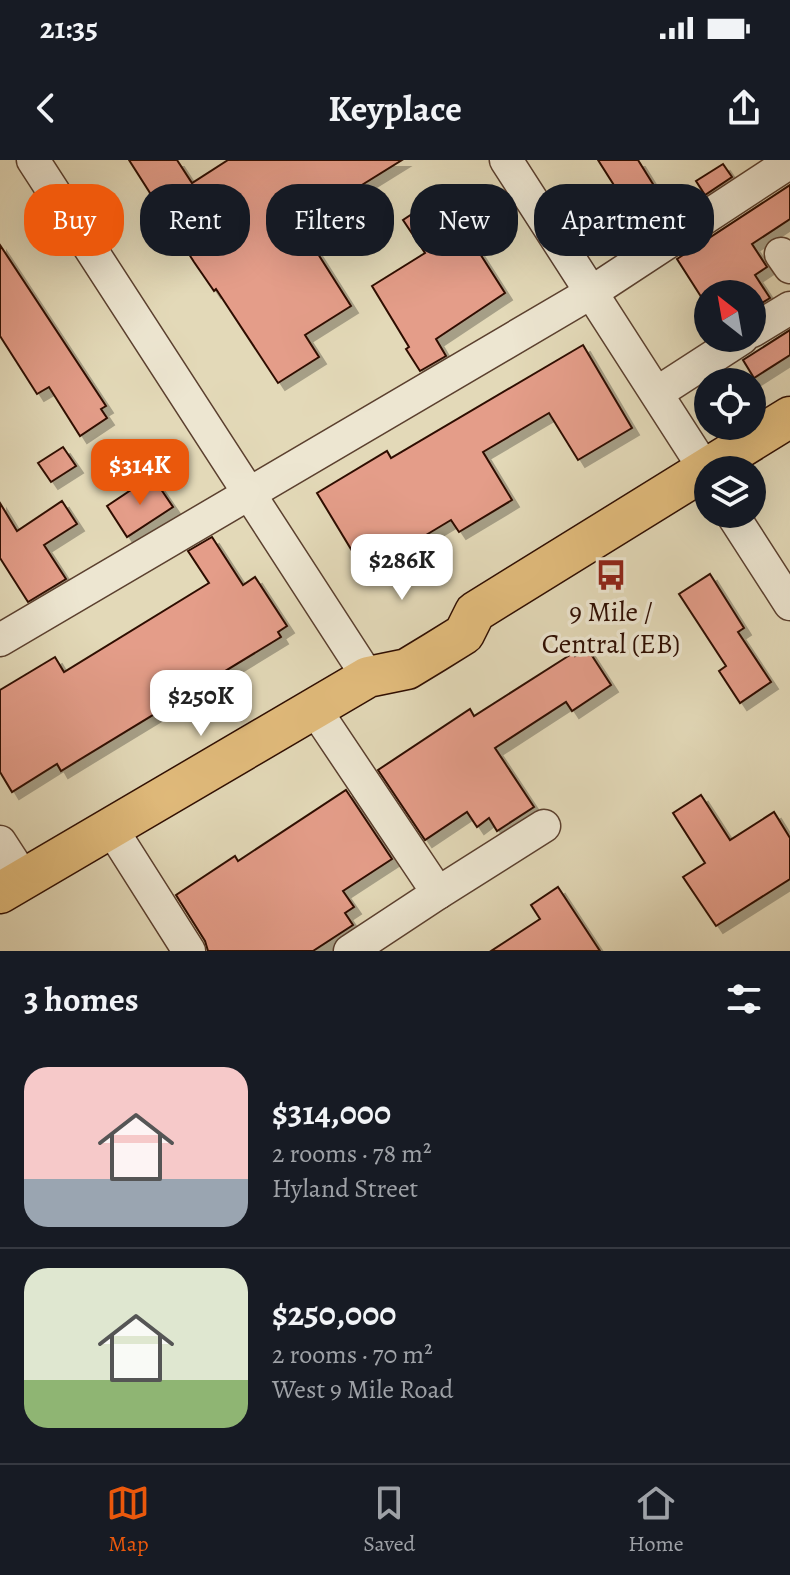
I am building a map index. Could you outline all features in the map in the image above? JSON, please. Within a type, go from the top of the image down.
[{"type":"main road","points":[[731,456],[790,417]]},
{"type":"main road","points":[[12,886],[368,677],[394,644],[441,616],[450,611],[475,612],[694,480]]},
{"type":"street","points":[[33,160],[368,677]]},
{"type":"street","points":[[506,160],[697,456]]},
{"type":"street","points":[[0,640],[592,292],[790,162]]},
{"type":"street","points":[[766,323],[790,308]]},
{"type":"street","points":[[657,393],[720,352]]},
{"type":"street","points":[[741,528],[790,604]]},
{"type":"street","points":[[314,708],[438,893]]},
{"type":"street","points":[[350,951],[544,826]]},
{"type":"street","points":[[111,828],[189,951]]},
{"type":"street","points":[[0,842],[12,886]]},
{"type":"building","points":[[129,160],[177,160],[192,183],[228,160],[402,160],[363,184],[266,184],[266,256],[319,256],[351,306],[305,335],[319,357],[278,383],[216,289],[214,291],[190,256],[250,256],[250,184],[144,184]]},
{"type":"building","points":[[598,160],[638,160],[653,184],[613,184]]},
{"type":"building","points":[[723,164],[732,177],[714,189],[714,184],[698,184],[696,181]]},
{"type":"building","points":[[790,185],[790,219],[752,244],[767,267],[755,275],[758,280],[694,280],[694,286],[677,259],[682,256],[714,256],[714,235]]},
{"type":"building","points":[[410,215],[410,230],[403,220]]},
{"type":"building","points":[[0,245],[106,406],[101,409],[107,418],[80,436],[49,387],[37,394],[0,336]]},
{"type":"building","points":[[420,256],[481,256],[505,293],[436,339],[446,356],[420,371],[372,286]]},
{"type":"building","points":[[790,330],[790,355],[766,370],[748,368],[743,360],[756,352],[766,352],[766,345]]},
{"type":"building","points":[[583,345],[632,428],[578,460],[549,413],[483,452],[512,500],[459,532],[451,520],[386,559],[381,551],[360,564],[317,493],[387,451],[391,458]]},
{"type":"building","points":[[63,447],[76,466],[51,482],[38,463]]},
{"type":"building","points":[[152,476],[173,507],[127,537],[107,506]]},
{"type":"building","points":[[62,501],[77,524],[44,545],[66,579],[28,602],[0,558],[0,503],[17,531]]},
{"type":"building","points":[[212,537],[243,585],[255,577],[287,626],[278,632],[281,637],[61,771],[57,764],[12,792],[0,772],[0,690],[55,657],[64,672],[209,583],[188,551]]},
{"type":"building","points":[[710,574],[744,628],[738,632],[771,682],[740,703],[719,671],[726,666],[679,594]]},
{"type":"building","points":[[587,648],[611,685],[572,711],[566,702],[495,748],[534,807],[497,831],[489,818],[477,827],[467,812],[425,840],[378,770],[470,709],[474,716],[573,653],[575,656]]},
{"type":"building","points":[[346,790],[392,859],[343,891],[354,907],[345,913],[353,925],[313,951],[208,951],[176,895],[235,856],[238,861]]},
{"type":"building","points":[[701,795],[730,840],[774,812],[790,838],[790,879],[716,926],[683,877],[705,863],[673,813]]},
{"type":"building","points":[[558,887],[600,951],[491,951],[540,919],[531,905]]},
{"type":"place","name":"9 Mile / Central (EB)","points":[[611,575]]}]
